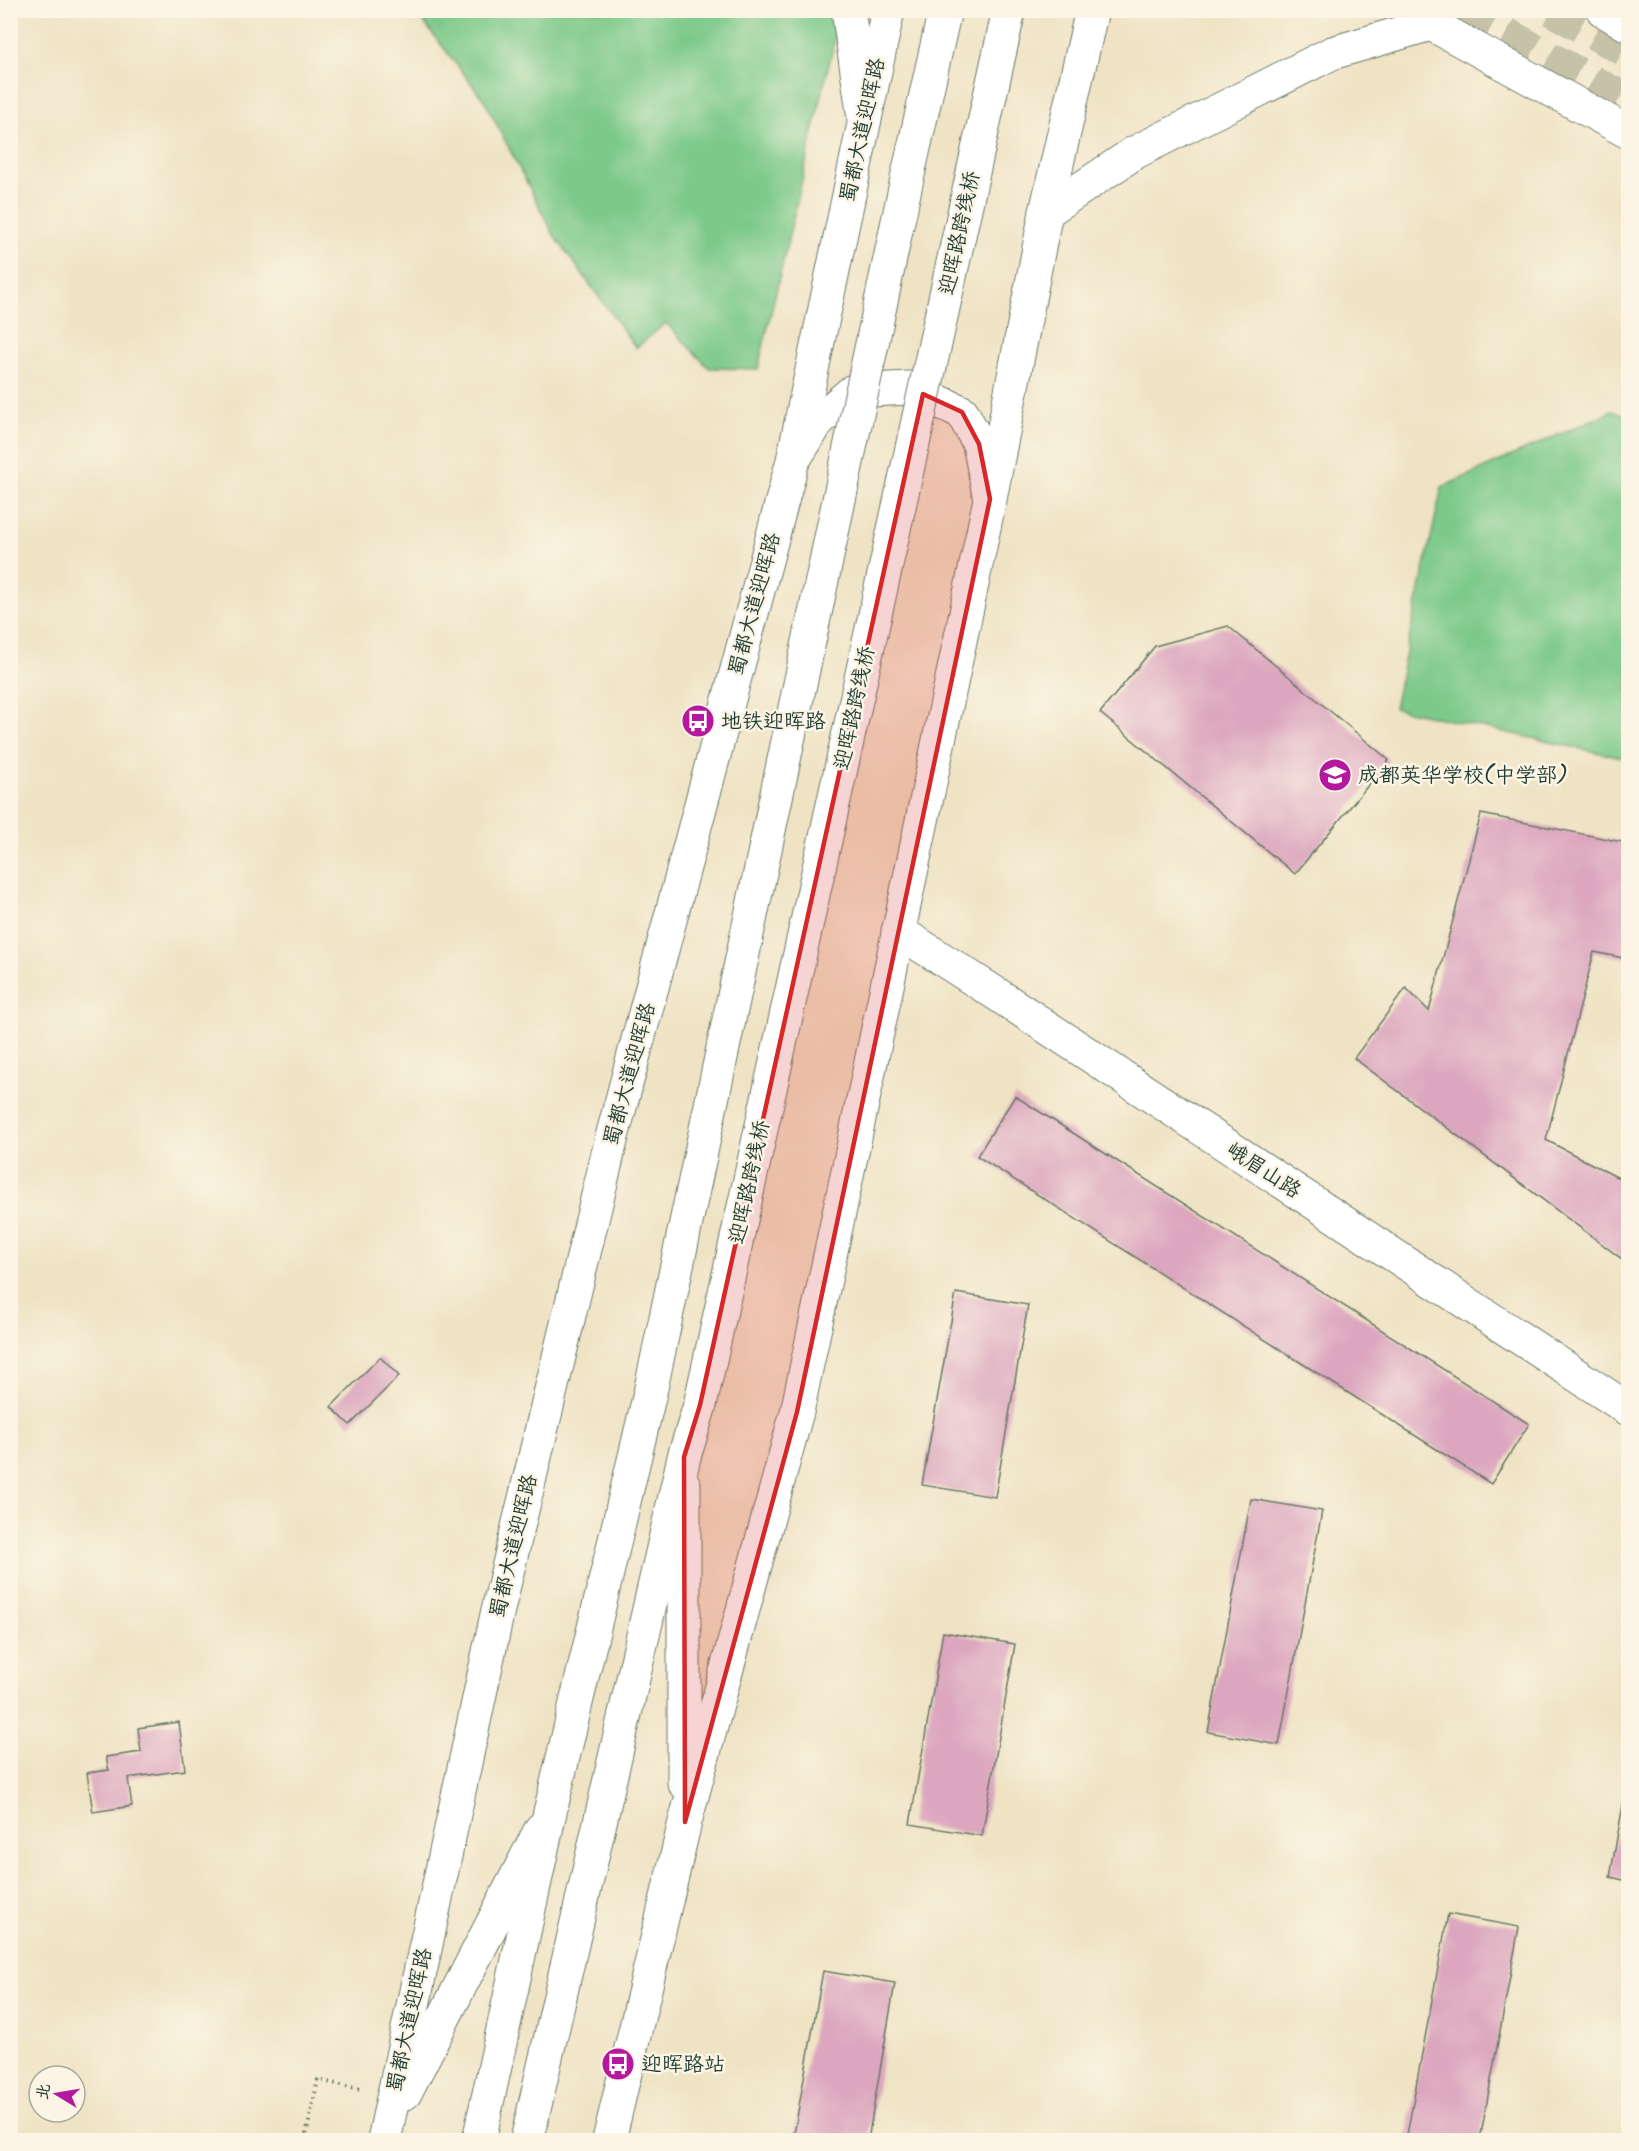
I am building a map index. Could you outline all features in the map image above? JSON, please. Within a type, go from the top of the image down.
[{"type":"main road","points":[[848,10],[864,118]]},
{"type":"main road","name":"蜀都大道迎晖路","points":[[385,2134],[498,1610],[609,1148],[793,460],[888,10]]},
{"type":"main road","points":[[479,2140],[550,1812],[650,1393],[905,188],[945,10]]},
{"type":"main road","name":"迎晖路跨线桥","points":[[684,1457],[699,1406],[1009,10]]},
{"type":"main road","points":[[609,2140],[685,1822],[797,1413],[990,499],[1046,212],[1092,10]]},
{"type":"main road","points":[[1603,10],[1629,25]]},
{"type":"main road","points":[[1046,212],[1134,153],[1332,53],[1419,17],[1629,132]]},
{"type":"main road","points":[[793,460],[819,420],[852,391],[909,388],[962,412],[979,444],[990,499]]},
{"type":"main road","name":"峨眉山路","points":[[898,931],[1629,1409]]},
{"type":"main road","points":[[684,1457],[685,1822]]},
{"type":"main road","points":[[527,2140],[684,1457]]},
{"type":"main road","points":[[385,2134],[550,1812]]},
{"type":"path","points":[[305,2140],[318,2080],[393,2096]]},
{"type":"highlighted area","points":[[923,394],[962,412],[979,444],[990,499],[797,1412],[685,1822],[684,1457],[700,1405]]},
{"type":"green space","points":[[415,11],[830,11],[836,34],[758,369],[709,368],[666,323],[636,348],[554,235],[484,100]]},
{"type":"green space","points":[[1612,411],[1628,415],[1628,759],[1394,708],[1442,487]]},
{"type":"building","points":[[1228,626],[1389,760],[1295,874],[1100,713],[1155,646]]},
{"type":"building","points":[[1481,814],[1628,843],[1628,959],[1594,952],[1546,1140],[1628,1183],[1628,1246],[1622,1259],[1354,1058],[1406,988],[1429,1011]]},
{"type":"building","points":[[1015,1096],[1529,1424],[1491,1484],[977,1156]]},
{"type":"building","points":[[956,1293],[1028,1305],[995,1497],[922,1485]]},
{"type":"building","points":[[380,1357],[399,1376],[350,1425],[331,1407]]},
{"type":"building","points":[[1251,1499],[1322,1511],[1279,1745],[1208,1732]]},
{"type":"building","points":[[943,1632],[1015,1644],[982,1836],[910,1824]]},
{"type":"building","points":[[179,1722],[185,1770],[128,1778],[132,1806],[93,1812],[87,1773],[109,1770],[106,1757],[141,1752],[138,1728]]},
{"type":"building","points":[[1628,1783],[1628,1881],[1610,1877]]},
{"type":"building","points":[[1448,1914],[1519,1927],[1480,2140],[1406,2140]]},
{"type":"building","points":[[823,1971],[895,1983],[868,2140],[793,2140]]},
{"type":"tunnel","points":[[1463,10],[1628,101]]},
{"type":"tunnel","points":[[1552,10],[1628,52]]},
{"type":"place","name":"地铁迎晖路","points":[[698,721]]},
{"type":"place","name":"成都英华学校(中学部)","points":[[1335,775]]},
{"type":"place","name":"迎晖路站","points":[[618,2064]]}]
